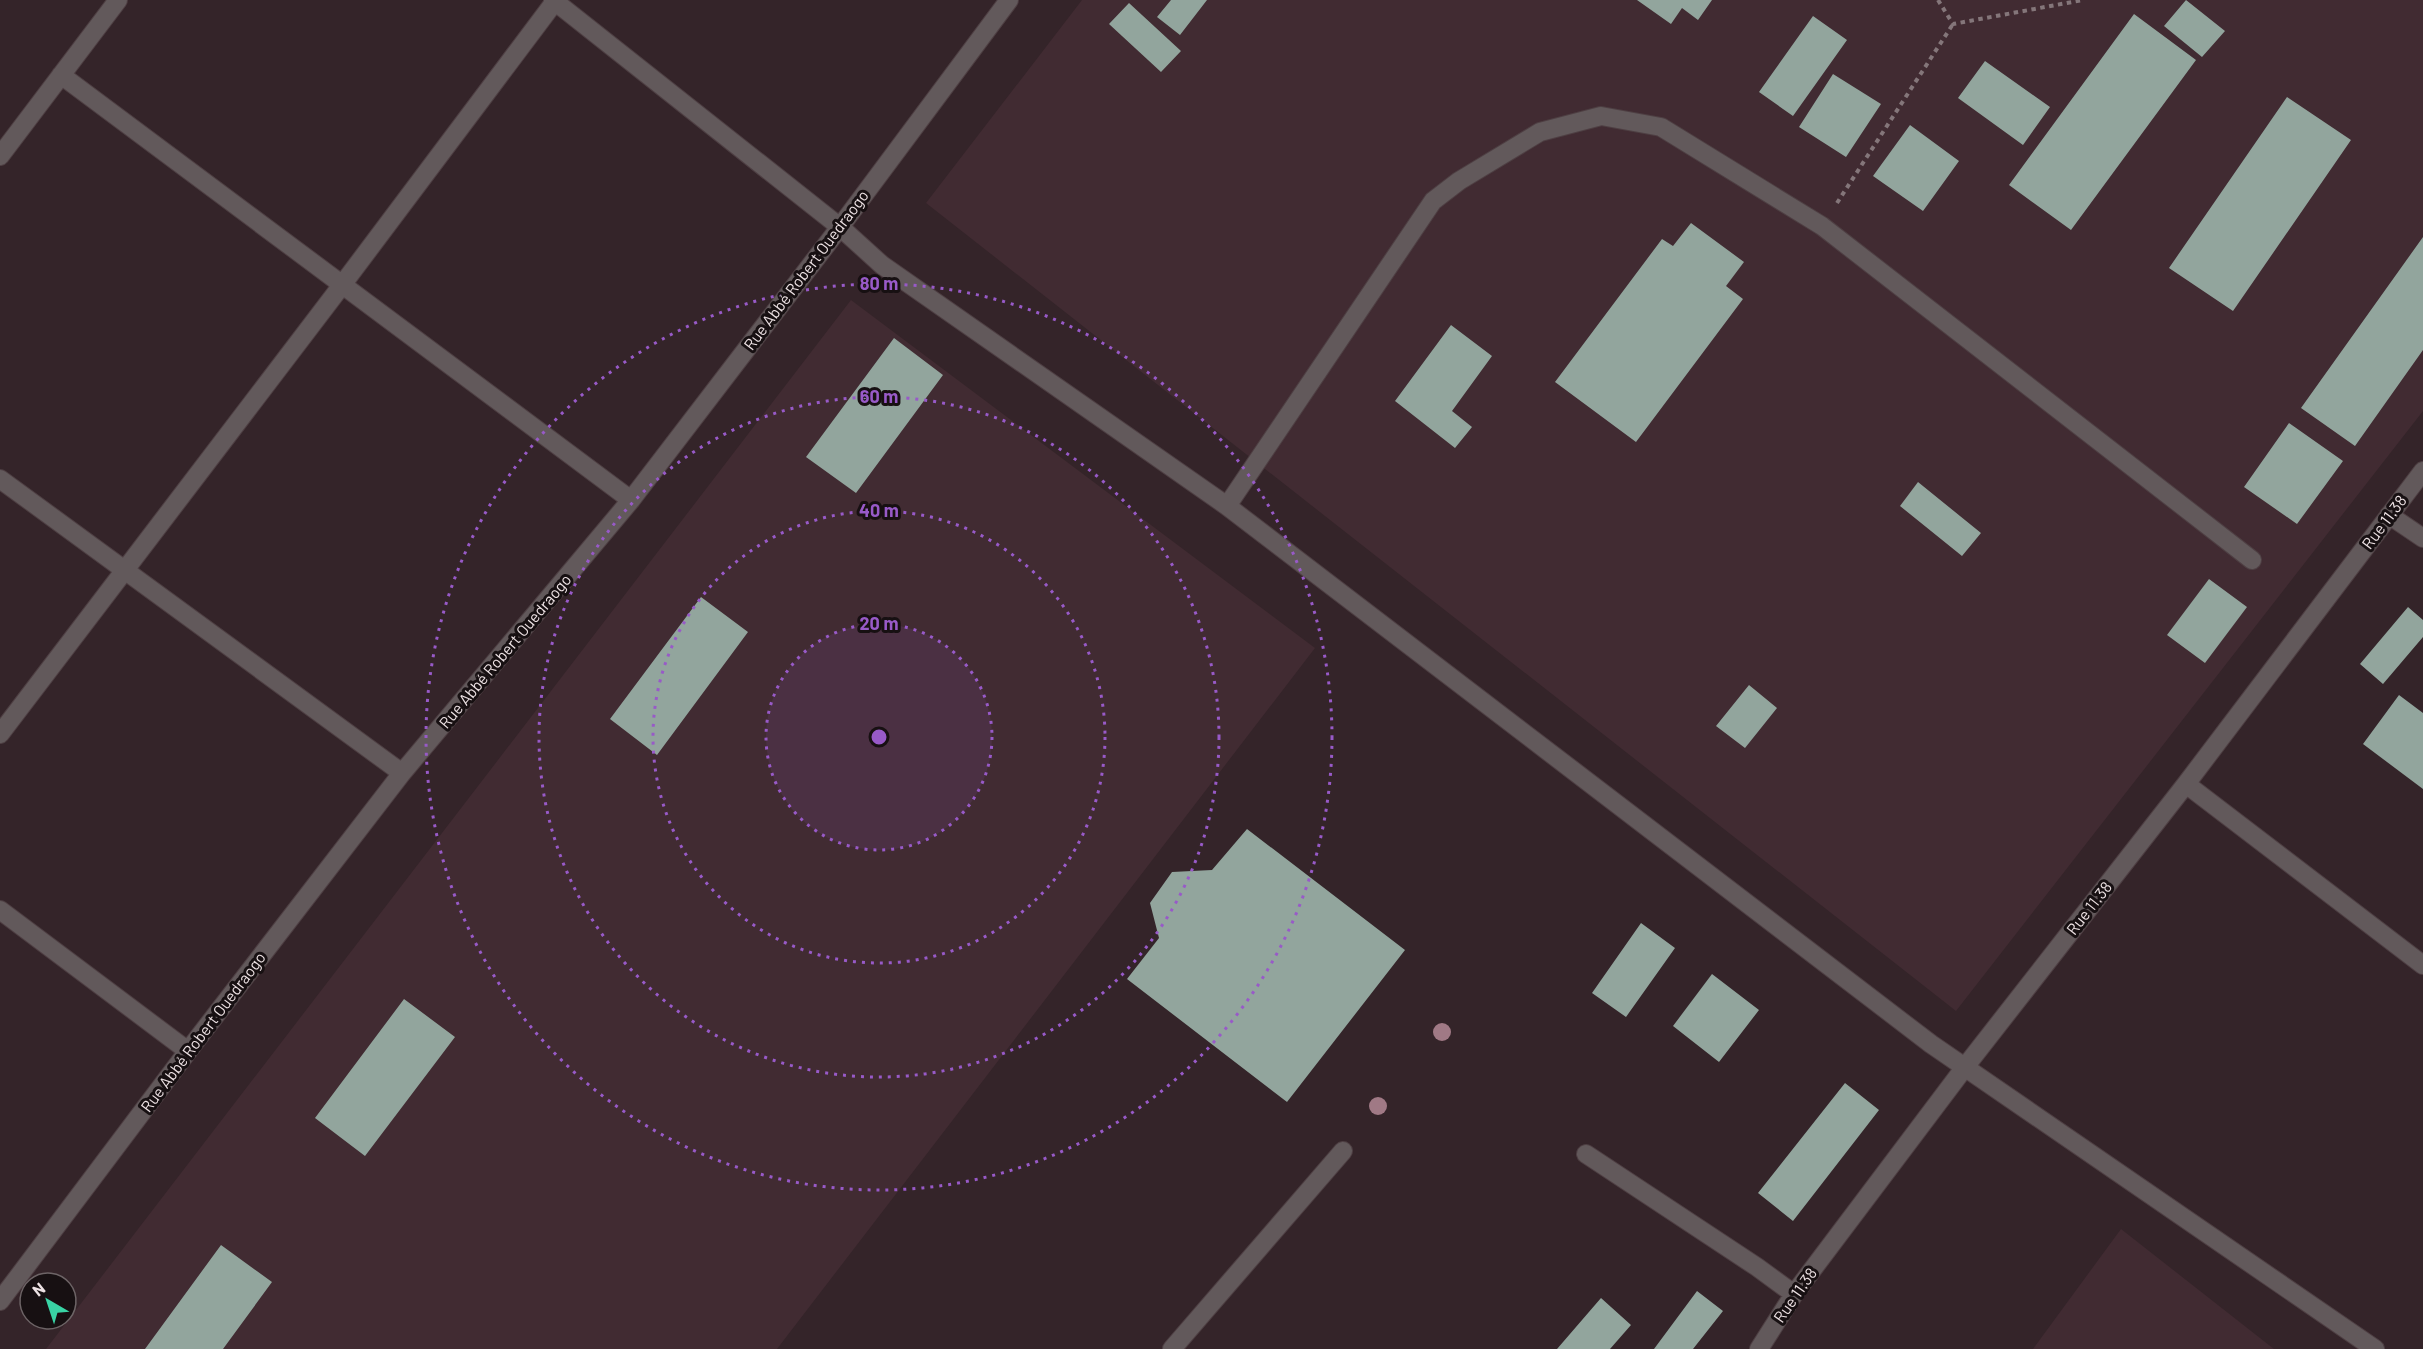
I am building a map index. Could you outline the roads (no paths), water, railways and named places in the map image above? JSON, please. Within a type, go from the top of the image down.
[{"type":"street","points":[[0,156],[118,0]]},
{"type":"street","name":"Rue Abbé Robert Ouedraogo","points":[[0,1301],[188,1051],[402,773],[631,500],[840,227],[1009,0]]},
{"type":"street","points":[[0,734],[342,285],[554,1],[840,227],[882,266],[1227,506],[1930,1044],[2375,1349]]},
{"type":"street","points":[[61,75],[631,500]]},
{"type":"street","points":[[1227,506],[1433,201],[1459,181],[1540,132],[1601,116],[1661,127],[1822,226],[2252,560]]},
{"type":"street","name":"Rue 11.38","points":[[1759,1349],[1794,1294],[1965,1067],[2186,784],[2423,471]]},
{"type":"street","points":[[0,479],[402,773]]},
{"type":"street","points":[[2390,515],[2423,538]]},
{"type":"street","points":[[2186,784],[2423,965]]},
{"type":"street","points":[[0,910],[188,1051]]},
{"type":"street","points":[[1172,1349],[1343,1151]]},
{"type":"street","points":[[1586,1154],[1794,1294]]}]
